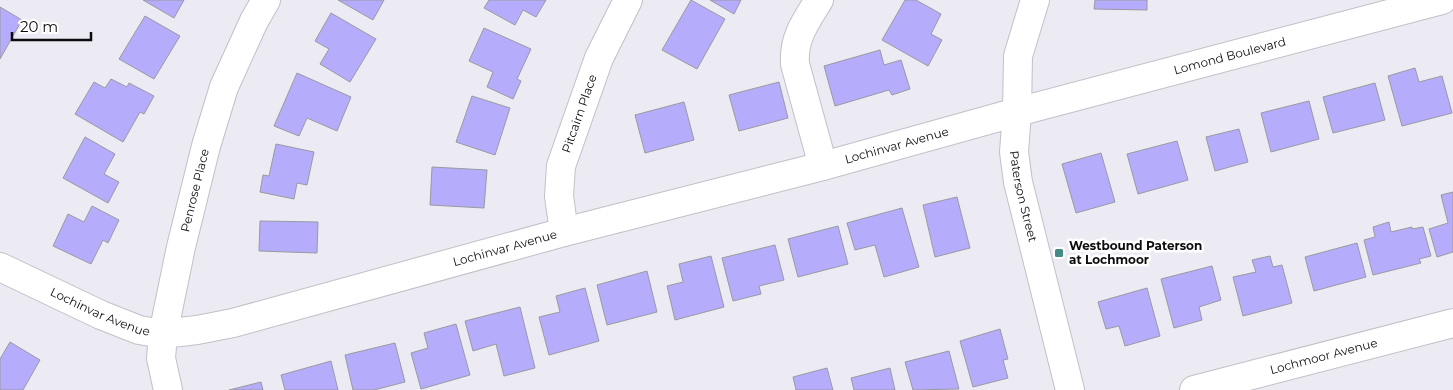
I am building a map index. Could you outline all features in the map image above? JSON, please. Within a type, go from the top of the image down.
[{"type":"street","name":"Penrose Place","points":[[168,390],[161,358],[163,334],[206,146],[224,87],[254,21],[266,0]]},
{"type":"street","name":"Pitcairn Place","points":[[564,232],[559,196],[561,166],[599,58],[628,0]]},
{"type":"street","points":[[819,0],[801,30],[795,44],[794,54],[795,64],[824,166]]},
{"type":"street","name":"Paterson Street","points":[[1035,0],[1018,56],[1014,152],[1018,182],[1070,390]]},
{"type":"street","name":"Lomond Boulevard","points":[[1017,112],[1442,0]]},
{"type":"street","name":"Lochinvar Avenue","points":[[0,268],[101,315],[139,330],[163,334],[197,330],[233,323],[564,232],[824,166],[1017,112]]},
{"type":"street","name":"Lochmoor Avenue","points":[[1194,390],[1453,323]]},
{"type":"building","points":[[143,0],[184,0],[174,18]]},
{"type":"building","points":[[338,0],[384,0],[373,20]]},
{"type":"building","points":[[489,0],[546,0],[536,17],[523,10],[515,25],[484,8]]},
{"type":"building","points":[[691,0],[725,19],[697,69],[662,50]]},
{"type":"building","points":[[710,0],[741,0],[734,14]]},
{"type":"building","points":[[905,0],[916,0],[941,14],[931,34],[942,40],[928,66],[882,40]]},
{"type":"building","points":[[1095,0],[1147,0],[1147,10],[1094,9]]},
{"type":"building","points":[[0,7],[22,20],[0,59]]},
{"type":"building","points":[[331,13],[376,39],[350,82],[320,64],[329,49],[315,41]]},
{"type":"building","points":[[145,16],[180,36],[154,79],[119,59]]},
{"type":"building","points":[[484,28],[531,49],[517,79],[521,81],[513,99],[487,87],[493,72],[469,61]]},
{"type":"building","points":[[880,50],[884,65],[901,60],[910,89],[892,95],[889,90],[835,106],[824,66]]},
{"type":"building","points":[[1415,68],[1419,82],[1442,76],[1452,113],[1402,126],[1388,76]]},
{"type":"building","points":[[297,73],[351,97],[337,131],[307,118],[299,136],[274,126]]},
{"type":"building","points":[[111,79],[127,87],[129,83],[154,96],[144,114],[140,112],[123,142],[75,114],[94,82],[105,88]]},
{"type":"building","points":[[779,82],[788,118],[739,131],[729,95]]},
{"type":"building","points":[[1375,83],[1385,120],[1333,133],[1323,97]]},
{"type":"building","points":[[472,96],[510,108],[495,155],[456,142]]},
{"type":"building","points":[[1309,101],[1319,139],[1271,152],[1261,113]]},
{"type":"building","points":[[684,102],[694,140],[645,153],[635,115]]},
{"type":"building","points":[[1239,129],[1248,162],[1215,171],[1206,137]]},
{"type":"building","points":[[85,137],[115,154],[104,174],[119,182],[108,203],[63,178]]},
{"type":"building","points":[[1177,141],[1188,180],[1138,194],[1127,154]]},
{"type":"building","points":[[276,144],[314,152],[307,185],[297,183],[294,199],[260,192],[263,175],[269,176]]},
{"type":"building","points":[[1101,153],[1115,202],[1076,213],[1062,164]]},
{"type":"building","points":[[432,167],[487,170],[484,208],[430,205]]},
{"type":"building","points":[[1453,192],[1453,252],[1437,257],[1429,229],[1448,223],[1441,195]]},
{"type":"building","points":[[957,197],[970,248],[935,257],[923,205]]},
{"type":"building","points":[[92,206],[119,220],[108,243],[103,240],[91,264],[53,246],[68,214],[84,222]]},
{"type":"building","points":[[902,208],[919,267],[884,277],[875,245],[855,250],[847,223]]},
{"type":"building","points":[[260,221],[318,222],[317,253],[259,251]]},
{"type":"building","points":[[1389,222],[1391,232],[1412,227],[1412,229],[1423,227],[1431,256],[1419,259],[1421,263],[1373,275],[1364,240],[1375,237],[1373,227]]},
{"type":"building","points":[[838,226],[848,264],[798,277],[788,239]]},
{"type":"building","points":[[1357,243],[1366,277],[1314,291],[1305,257]]},
{"type":"building","points":[[775,245],[784,280],[759,286],[761,294],[733,301],[722,258]]},
{"type":"building","points":[[711,256],[724,307],[675,320],[667,286],[683,282],[679,264]]},
{"type":"building","points":[[1270,256],[1273,267],[1282,265],[1292,303],[1243,316],[1233,277],[1256,272],[1252,260]]},
{"type":"building","points":[[1212,266],[1221,300],[1199,307],[1202,320],[1174,328],[1161,279]]},
{"type":"building","points":[[647,271],[657,312],[607,325],[597,285]]},
{"type":"building","points":[[585,288],[599,341],[549,355],[539,317],[560,312],[556,296]]},
{"type":"building","points":[[1147,288],[1160,336],[1125,346],[1119,326],[1106,329],[1098,302]]},
{"type":"building","points":[[520,307],[535,368],[504,376],[496,344],[473,351],[465,321]]},
{"type":"building","points":[[456,324],[470,375],[421,389],[411,353],[428,348],[424,333]]},
{"type":"building","points":[[1000,329],[1008,359],[1003,360],[1008,378],[973,387],[960,341]]},
{"type":"building","points":[[10,342],[40,360],[23,390],[0,390],[0,359]]},
{"type":"building","points":[[395,343],[405,382],[374,390],[353,390],[345,355]]},
{"type":"building","points":[[949,351],[959,389],[913,390],[905,362]]},
{"type":"building","points":[[331,361],[338,390],[285,390],[281,375]]},
{"type":"building","points":[[827,368],[833,390],[796,390],[793,377]]},
{"type":"building","points":[[890,368],[895,390],[854,390],[851,378]]},
{"type":"building","points":[[261,382],[263,390],[229,390]]},
{"type":"place","name":"Westbound Paterson at Lochmoor","points":[[1059,253]]}]
